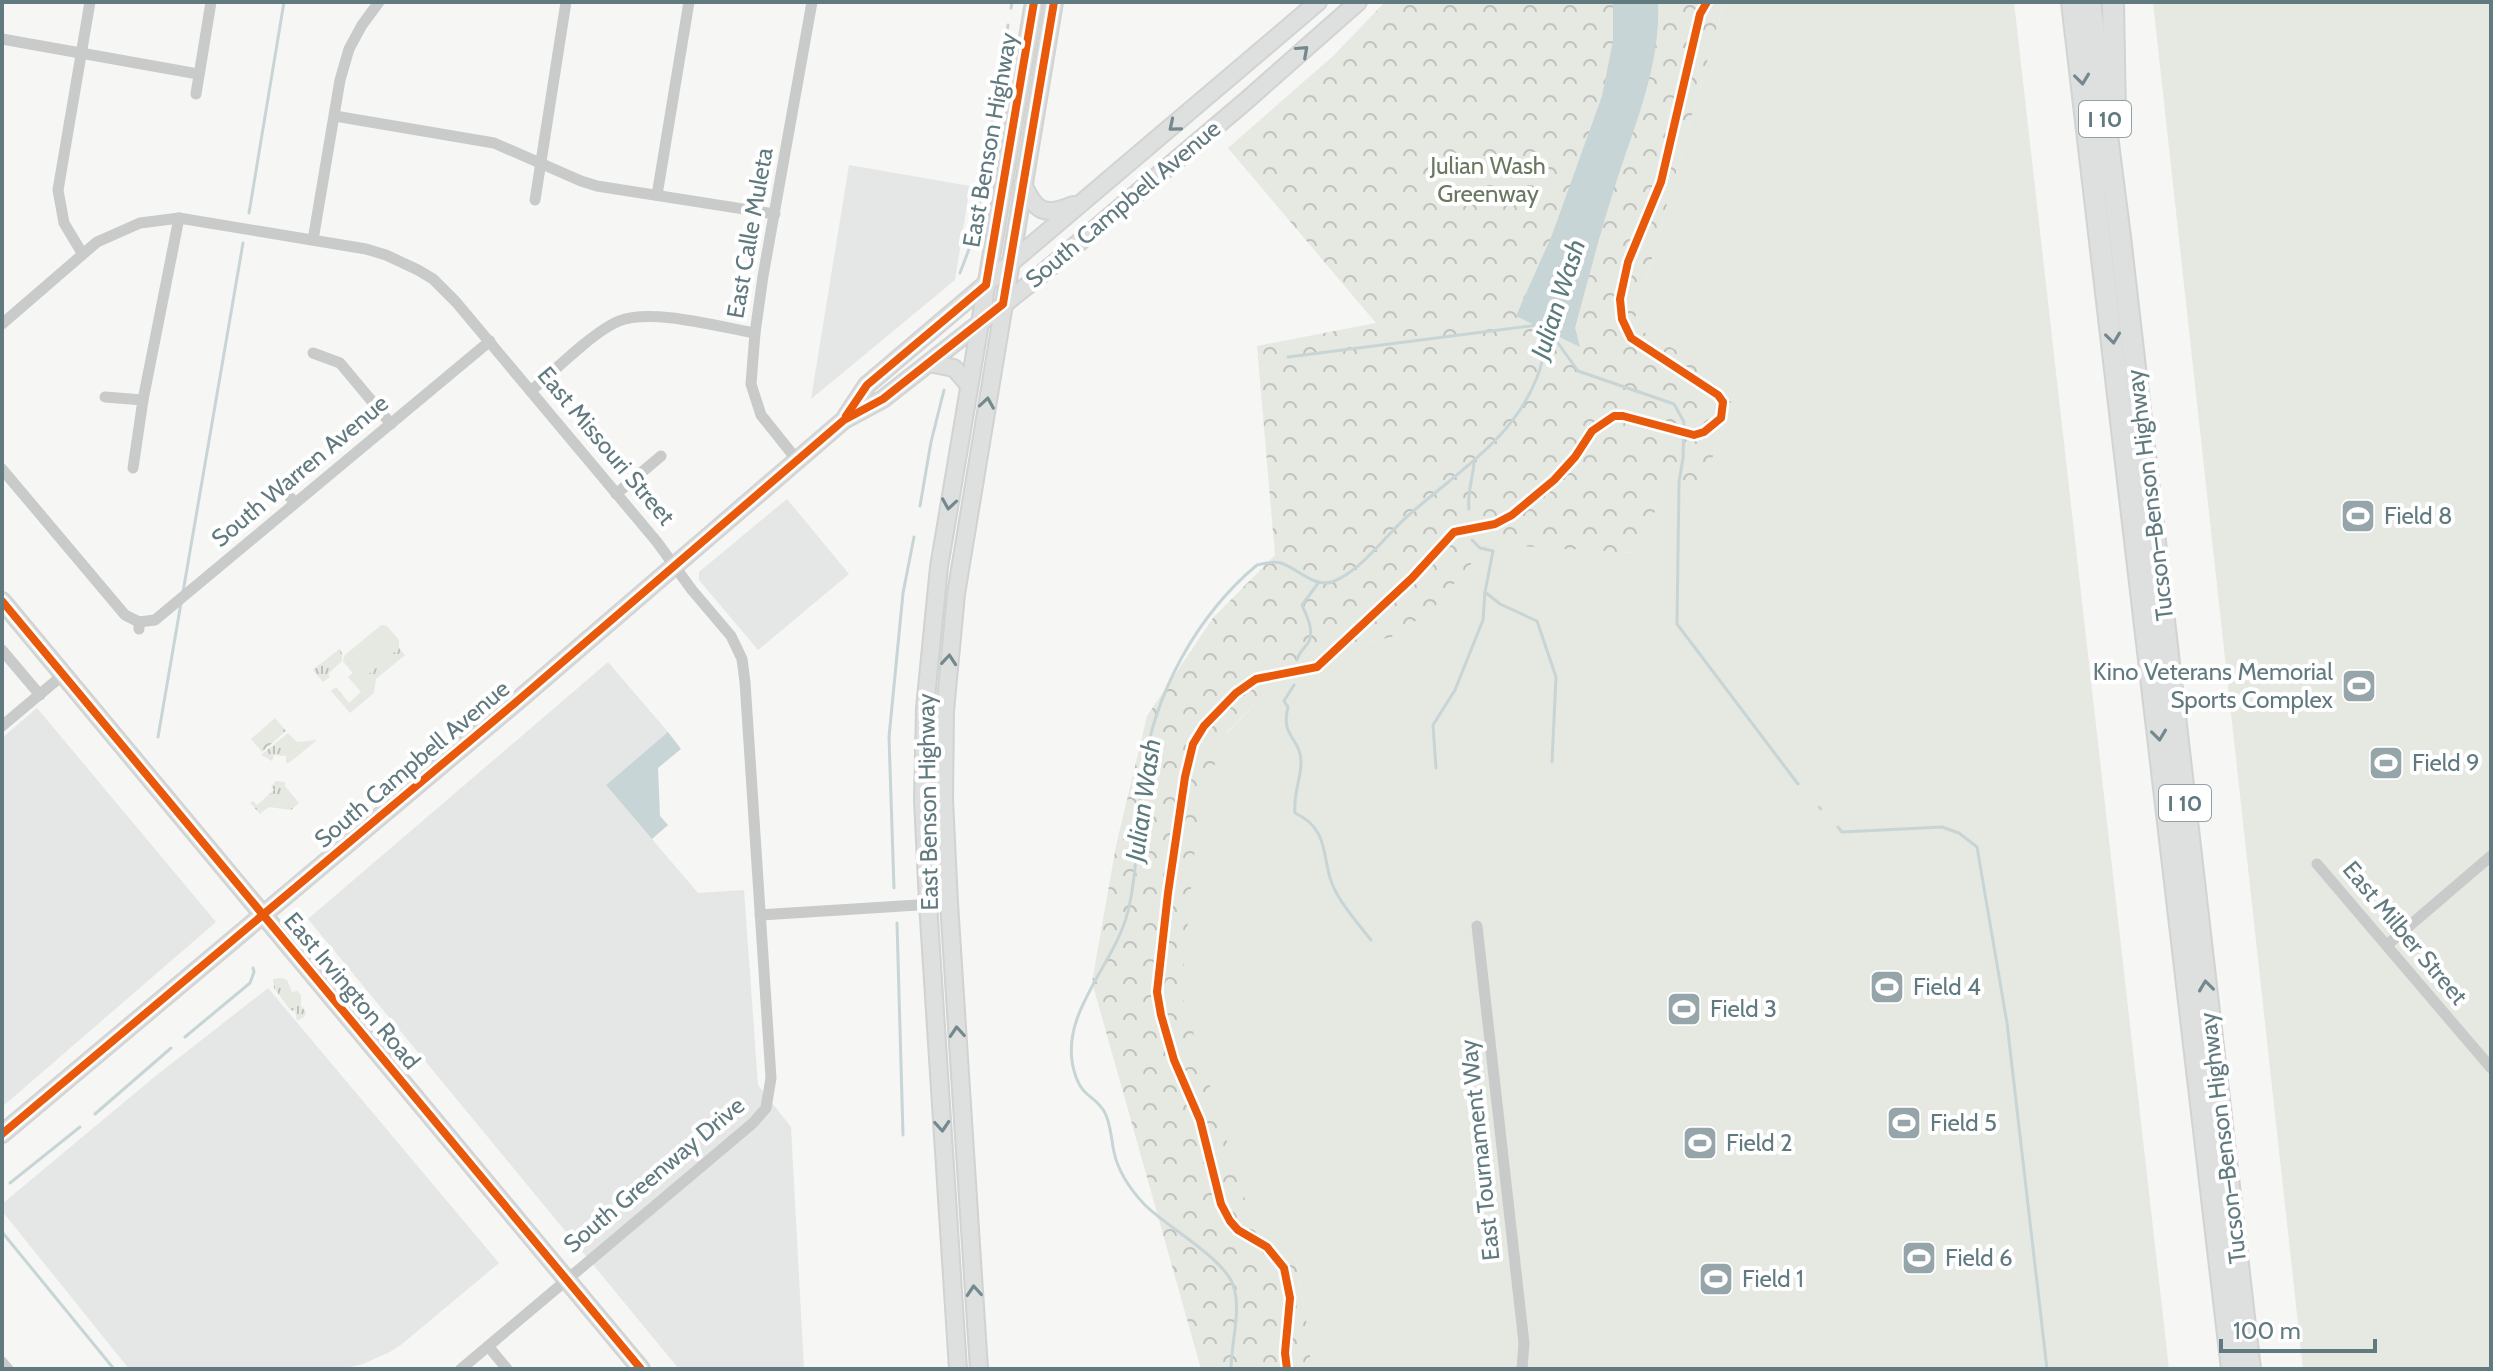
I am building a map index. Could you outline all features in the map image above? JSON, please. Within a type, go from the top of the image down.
[{"type":"highway","name":"Tucson–Benson Highway","points":[[2072,2],[2232,1369]]},
{"type":"highway","name":"Tucson–Benson Highway","points":[[2090,2],[2120,237],[2250,1369]]},
{"type":"highway","points":[[2113,2],[2120,237]]},
{"type":"main road","name":"East Benson Highway","points":[[958,1369],[928,903],[923,758],[929,647],[939,567],[1034,2]]},
{"type":"main road","name":"East Benson Highway","points":[[979,1369],[949,903],[944,799],[945,711],[956,594],[1054,2]]},
{"type":"main road","name":"South Campbell Avenue","points":[[844,420],[867,385],[1318,2]]},
{"type":"main road","name":"South Campbell Avenue","points":[[2,1134],[264,916],[844,420],[883,399],[1003,304],[1247,100],[1358,2]]},
{"type":"main road","points":[[1023,184],[1030,200],[1045,211],[1055,213],[1085,200]]},
{"type":"main road","points":[[929,363],[954,368],[969,385]]},
{"type":"main road","name":"East Irvington Road","points":[[2,601],[641,1369]]},
{"type":"main road","points":[[951,1249],[971,1247]]},
{"type":"street","points":[[82,253],[64,223],[58,190],[90,2]]},
{"type":"street","points":[[196,94],[211,2]]},
{"type":"street","points":[[313,240],[340,80],[349,49],[379,2]]},
{"type":"street","points":[[535,200],[566,2]]},
{"type":"street","points":[[657,195],[689,2]]},
{"type":"street","name":"East Calle Muleta","points":[[797,460],[761,415],[751,384],[755,333],[812,2]]},
{"type":"street","points":[[2,39],[198,74]]},
{"type":"street","points":[[335,116],[494,143],[597,186],[775,214]]},
{"type":"street","points":[[133,468],[143,400],[179,218]]},
{"type":"street","name":"East Missouri Street","points":[[2,324],[82,253],[113,234],[140,223],[179,218],[366,249],[418,270],[445,290],[731,636],[742,659],[771,1078],[766,1108]]},
{"type":"street","points":[[531,391],[602,330],[628,318],[654,316],[755,333]]},
{"type":"street","name":"South Warren Avenue","points":[[2,469],[125,615],[139,626],[155,620],[490,341]]},
{"type":"street","points":[[313,353],[340,363],[391,424]]},
{"type":"street","points":[[105,397],[143,400]]},
{"type":"street","points":[[616,494],[661,456]]},
{"type":"street","points":[[282,488],[295,503]]},
{"type":"street","points":[[2,650],[40,695]]},
{"type":"street","points":[[2,726],[64,674]]},
{"type":"street","points":[[2387,945],[2491,856]]},
{"type":"street","name":"East Milber Street","points":[[2317,864],[2491,1068]]},
{"type":"street","points":[[760,915],[949,903]]},
{"type":"street","name":"East Tournament Way","points":[[1477,926],[1524,1343],[1522,1369]]},
{"type":"street","name":"South Greenway Drive","points":[[461,1369],[753,1123],[766,1108]]},
{"type":"street","points":[[488,1346],[507,1369]]},
{"type":"street","points":[[2,1362],[8,1369]]},
{"type":"shaded area","points":[[849,165],[970,186],[955,280],[811,399]]},
{"type":"shaded area","points":[[787,499],[849,574],[758,650],[699,580],[699,572]]},
{"type":"shaded area","points":[[608,662],[668,732],[606,785],[698,893],[744,890],[758,1085],[791,1127],[804,1369],[679,1369],[308,919]]},
{"type":"shaded area","points":[[37,708],[216,922],[2,1107],[2,738]]},
{"type":"shaded area","points":[[268,988],[499,1263],[402,1344],[363,1364],[346,1368],[129,1369],[2,1211],[2,1204],[153,1078]]},
{"type":"green space","name":"Julian Wash Greenway","points":[[1385,2],[1724,2],[1633,326],[1737,384],[1703,487],[1672,478],[1634,553],[1488,545],[1431,611],[1390,638],[1311,650],[1227,732],[1247,1206],[1294,1251],[1310,1341],[1310,1369],[1201,1369],[1092,982],[1116,846],[1147,716],[1213,618],[1275,555],[1257,346],[1376,323],[1228,148],[1333,56]]},
{"type":"green space","points":[[1724,2],[2014,2],[2169,1369],[1310,1369],[1310,1341],[1294,1251],[1247,1206],[1181,993],[1199,805],[1227,733],[1311,650],[1390,638],[1431,611],[1488,544],[1634,553],[1672,478],[1703,486],[1737,384],[1633,326]]},
{"type":"green space","name":"Kino Veterans Memorial Sports Complex","points":[[2153,2],[2491,2],[2491,1369],[2303,1369]]},
{"type":"green space","points":[[381,625],[387,626],[399,640],[399,648],[364,678],[356,677],[343,661],[344,656]]},
{"type":"green space","points":[[399,648],[405,655],[376,679],[374,693],[350,713],[331,691],[336,687],[349,703],[361,692],[348,677],[353,673],[356,677],[364,678]]},
{"type":"green space","points":[[339,649],[342,661],[323,682],[313,670]]},
{"type":"green space","points":[[275,718],[286,731],[262,752],[251,739]]},
{"type":"green space","points":[[288,733],[297,742],[317,740],[289,763],[286,763],[286,756],[274,755],[272,761],[261,755]]},
{"type":"green space","points":[[276,781],[285,782],[299,803],[291,810],[269,807],[260,814],[250,803],[253,801],[257,805],[274,790],[271,786]]},
{"type":"green space","points":[[273,979],[287,980],[292,992],[297,991],[301,995],[301,1006],[306,1012],[297,1021],[295,1010],[291,1011],[274,988]]},
{"type":"water","name":"Julian Wash","points":[[1613,2],[1658,2],[1658,26],[1645,96],[1575,328],[1580,347],[1516,316],[1552,235],[1602,96],[1613,41]]},
{"type":"water","points":[[668,732],[681,749],[658,768],[660,816],[668,825],[652,839],[606,785]]},
{"type":"waterway","points":[[249,213],[284,2]]},
{"type":"waterway","points":[[1011,8],[1012,2]]},
{"type":"waterway","points":[[979,206],[1008,25]]},
{"type":"waterway","points":[[960,273],[975,233]]},
{"type":"waterway","points":[[183,592],[243,243]]},
{"type":"waterway","points":[[1288,357],[1538,325]]},
{"type":"waterway","name":"Julian Wash","points":[[1231,1369],[1236,1315],[1233,1285],[1218,1264],[1153,1213],[1130,1186],[1116,1159],[1106,1116],[1078,1082],[1071,1052],[1073,1031],[1080,1011],[1112,951],[1128,911],[1143,773],[1157,714],[1181,658],[1197,632],[1235,585],[1257,565],[1281,563],[1312,580],[1332,582],[1364,561],[1401,522],[1497,439],[1525,403],[1535,382],[1548,328]]},
{"type":"waterway","points":[[1550,332],[1578,371],[1674,404],[1684,422],[1679,482],[1677,624],[1798,784]]},
{"type":"waterway","points":[[920,506],[944,390]]},
{"type":"waterway","points":[[1469,509],[1474,462]]},
{"type":"waterway","points":[[894,888],[889,737],[903,593],[914,537]]},
{"type":"waterway","points":[[1472,540],[1480,548],[1493,551],[1485,592],[1500,604],[1537,621],[1556,677],[1552,762]]},
{"type":"waterway","points":[[1297,660],[1311,634],[1302,605],[1319,582]]},
{"type":"waterway","points":[[1436,768],[1433,725],[1455,690],[1483,620],[1485,592]]},
{"type":"waterway","points":[[158,737],[181,603]]},
{"type":"waterway","points":[[1294,685],[1284,701],[1288,707],[1287,725],[1301,762],[1295,813],[1307,820],[1321,839],[1337,894],[1371,940]]},
{"type":"waterway","points":[[1838,827],[1842,832],[1942,827],[1959,833],[1977,847],[2007,1023],[2047,1369]]},
{"type":"waterway","points":[[897,923],[903,1135]]},
{"type":"waterway","points":[[185,1037],[250,983],[253,968]]},
{"type":"waterway","points":[[95,1114],[171,1048]]},
{"type":"waterway","points":[[10,1183],[80,1127]]},
{"type":"waterway","points":[[2,1232],[114,1369]]},
{"type":"cycle path","points":[[846,416],[867,385],[986,285],[1034,2]]},
{"type":"cycle path","points":[[2,1134],[515,703],[844,420],[883,399],[1003,304],[1054,2]]},
{"type":"cycle path","points":[[1287,1369],[1285,1353],[1290,1298],[1284,1268],[1267,1247],[1238,1230],[1221,1204],[1200,1120],[1174,1060],[1157,992],[1168,893],[1185,777],[1193,744],[1204,726],[1236,693],[1256,679],[1317,667],[1412,578],[1454,532],[1495,524],[1512,515],[1554,480],[1575,457],[1592,431],[1614,416],[1694,435],[1704,432],[1721,418],[1723,402],[1718,395],[1631,338],[1622,319],[1620,299],[1628,262],[1661,182],[1700,14],[1707,2]]},
{"type":"cycle path","points":[[2,601],[641,1369]]},
{"type":"place","name":"Field 8","points":[[2358,516]]},
{"type":"place","name":"Kino Veterans Memorial Sports Complex","points":[[2359,686]]},
{"type":"place","name":"Field 9","points":[[2386,763]]},
{"type":"place","name":"Field 4","points":[[1887,987]]},
{"type":"place","name":"Field 3","points":[[1684,1009]]},
{"type":"place","name":"Field 5","points":[[1904,1123]]},
{"type":"place","name":"Field 2","points":[[1700,1143]]},
{"type":"place","name":"Field 6","points":[[1919,1258]]},
{"type":"place","name":"Field 1","points":[[1716,1279]]}]
